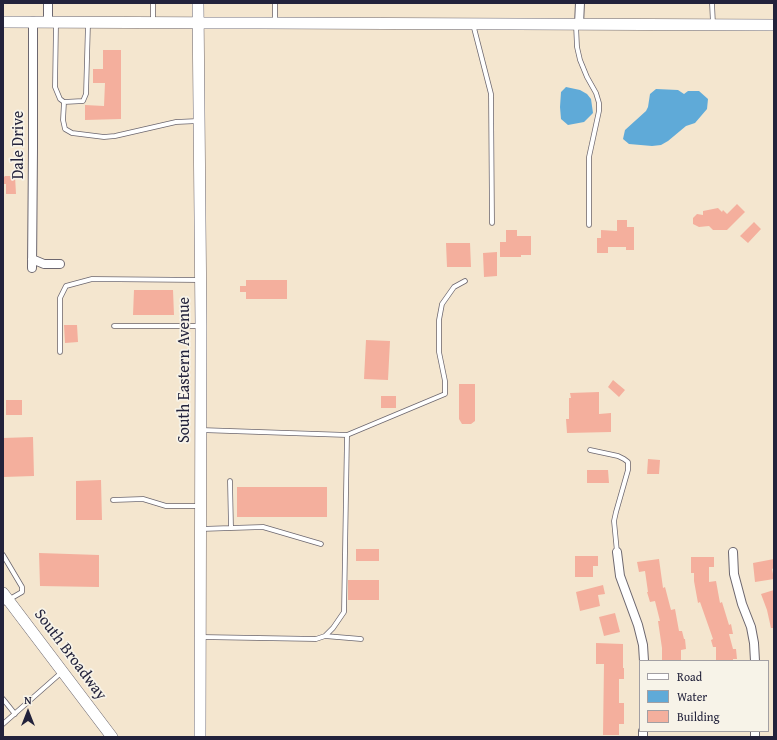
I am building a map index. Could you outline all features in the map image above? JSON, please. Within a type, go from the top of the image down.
[{"type":"street","points":[[48,3],[52,21]]},
{"type":"street","name":"South Eastern Avenue","points":[[198,3],[201,280],[200,737]]},
{"type":"street","points":[[578,24],[580,3]]},
{"type":"street","points":[[3,22],[774,25]]},
{"type":"street","name":"Dale Drive","points":[[32,268],[34,148],[33,22]]},
{"type":"street","points":[[32,259],[44,264],[60,264]]},
{"type":"street","points":[[617,552],[620,576],[638,625],[643,645],[644,660]]},
{"type":"street","points":[[733,552],[734,574],[742,604],[751,627],[756,660]]},
{"type":"street","name":"South Broadway","points":[[5,599],[112,737]]},
{"type":"lane","points":[[153,3],[153,22]]},
{"type":"lane","points":[[275,3],[275,23]]},
{"type":"lane","points":[[712,3],[713,24]]},
{"type":"lane","points":[[52,21],[55,87],[60,99],[64,102],[83,101],[86,94],[88,22]]},
{"type":"lane","points":[[473,24],[491,94],[492,223]]},
{"type":"lane","points":[[578,24],[577,47],[580,60],[596,93],[599,103],[599,111],[590,157],[589,225]]},
{"type":"lane","points":[[64,102],[63,120],[65,129],[72,133],[104,137],[115,136],[176,122],[200,121]]},
{"type":"lane","points":[[60,352],[60,298],[66,286],[92,280],[201,280]]},
{"type":"lane","points":[[201,430],[347,435],[446,394],[446,382],[439,352],[439,320],[442,304],[454,287],[465,281]]},
{"type":"lane","points":[[114,326],[201,326]]},
{"type":"lane","points":[[200,636],[316,640],[325,636],[333,628],[344,612],[347,435]]},
{"type":"lane","points":[[590,450],[618,456],[628,462],[628,470],[614,521],[617,552]]},
{"type":"lane","points":[[230,481],[231,528]]},
{"type":"lane","points":[[113,500],[143,499],[166,506],[201,506]]},
{"type":"lane","points":[[201,529],[262,527],[321,544]]},
{"type":"lane","points":[[3,555],[22,587],[22,592],[5,599]]},
{"type":"lane","points":[[325,636],[361,639]]},
{"type":"lane","points":[[3,724],[62,672]]},
{"type":"lane","points":[[3,699],[15,714]]},
{"type":"water","points":[[566,87],[580,90],[587,94],[591,99],[593,113],[584,122],[568,125],[561,119],[561,92]]},
{"type":"water","points":[[656,89],[678,90],[684,94],[688,91],[699,91],[708,99],[707,109],[695,123],[686,126],[661,145],[652,146],[629,144],[623,139],[625,130],[646,111],[650,94]]},
{"type":"building","points":[[103,50],[121,50],[121,119],[85,120],[85,105],[104,106],[105,83],[93,83],[93,69],[103,69]]},
{"type":"building","points":[[5,176],[15,176],[16,194],[6,194],[6,184],[3,184],[3,178]]},
{"type":"building","points":[[737,204],[745,212],[727,230],[713,230],[709,226],[699,227],[693,224],[693,218],[697,214],[703,215],[703,211],[718,208],[727,214]]},
{"type":"building","points":[[617,220],[627,220],[627,227],[634,227],[634,250],[626,250],[626,247],[608,247],[608,253],[597,253],[597,238],[601,238],[601,230],[617,231]]},
{"type":"building","points":[[754,222],[761,229],[748,243],[740,236]]},
{"type":"building","points":[[506,230],[517,230],[517,236],[531,236],[531,255],[521,255],[521,257],[500,257],[500,242],[506,242]]},
{"type":"building","points":[[446,243],[470,243],[471,267],[447,267]]},
{"type":"building","points":[[497,252],[497,276],[484,277],[483,253]]},
{"type":"building","points":[[246,280],[287,280],[287,299],[246,299],[246,292],[240,292],[240,286],[246,286]]},
{"type":"building","points":[[134,290],[173,290],[174,315],[133,315]]},
{"type":"building","points":[[64,325],[77,325],[78,342],[65,343]]},
{"type":"building","points":[[366,340],[390,341],[388,380],[364,379]]},
{"type":"building","points":[[613,380],[625,390],[619,397],[608,387]]},
{"type":"building","points":[[459,384],[475,384],[475,421],[471,424],[462,424],[459,419]]},
{"type":"building","points":[[599,392],[599,414],[611,413],[611,432],[567,433],[566,419],[569,419],[570,393]]},
{"type":"building","points":[[381,396],[396,396],[396,408],[381,408]]},
{"type":"building","points":[[6,400],[22,400],[22,415],[6,415]]},
{"type":"building","points":[[33,437],[34,476],[3,477],[3,438]]},
{"type":"building","points":[[648,459],[660,460],[659,474],[647,474]]},
{"type":"building","points":[[587,470],[608,470],[609,483],[587,483]]},
{"type":"building","points":[[101,480],[102,520],[76,520],[76,481]]},
{"type":"building","points":[[237,487],[327,487],[327,517],[237,517]]},
{"type":"building","points":[[356,549],[379,549],[379,561],[356,561]]},
{"type":"building","points":[[39,553],[99,555],[99,587],[40,586]]},
{"type":"building","points":[[575,556],[598,556],[598,566],[593,566],[593,577],[575,577]]},
{"type":"building","points":[[691,557],[714,557],[714,567],[709,567],[709,582],[716,581],[720,603],[722,602],[729,625],[731,624],[733,634],[729,634],[733,649],[736,649],[737,659],[716,660],[716,647],[713,647],[711,640],[713,639],[700,602],[698,603],[694,573],[691,573]]},
{"type":"building","points":[[659,559],[663,588],[665,587],[671,610],[675,609],[679,631],[682,631],[685,639],[686,649],[681,650],[681,660],[662,660],[662,648],[658,621],[660,621],[655,601],[650,602],[647,592],[645,571],[639,572],[637,562]]},
{"type":"building","points":[[774,559],[774,568],[772,569],[774,579],[755,582],[753,563]]},
{"type":"building","points":[[348,580],[379,580],[379,600],[348,600]]},
{"type":"building","points":[[603,585],[605,594],[598,595],[600,606],[580,611],[576,592]]},
{"type":"building","points":[[774,590],[774,628],[771,628],[767,610],[761,594]]},
{"type":"building","points":[[615,613],[620,632],[604,636],[599,617]]},
{"type":"building","points":[[596,643],[623,644],[624,679],[619,679],[619,703],[624,703],[624,724],[619,724],[619,735],[603,735],[604,664],[596,664]]}]
